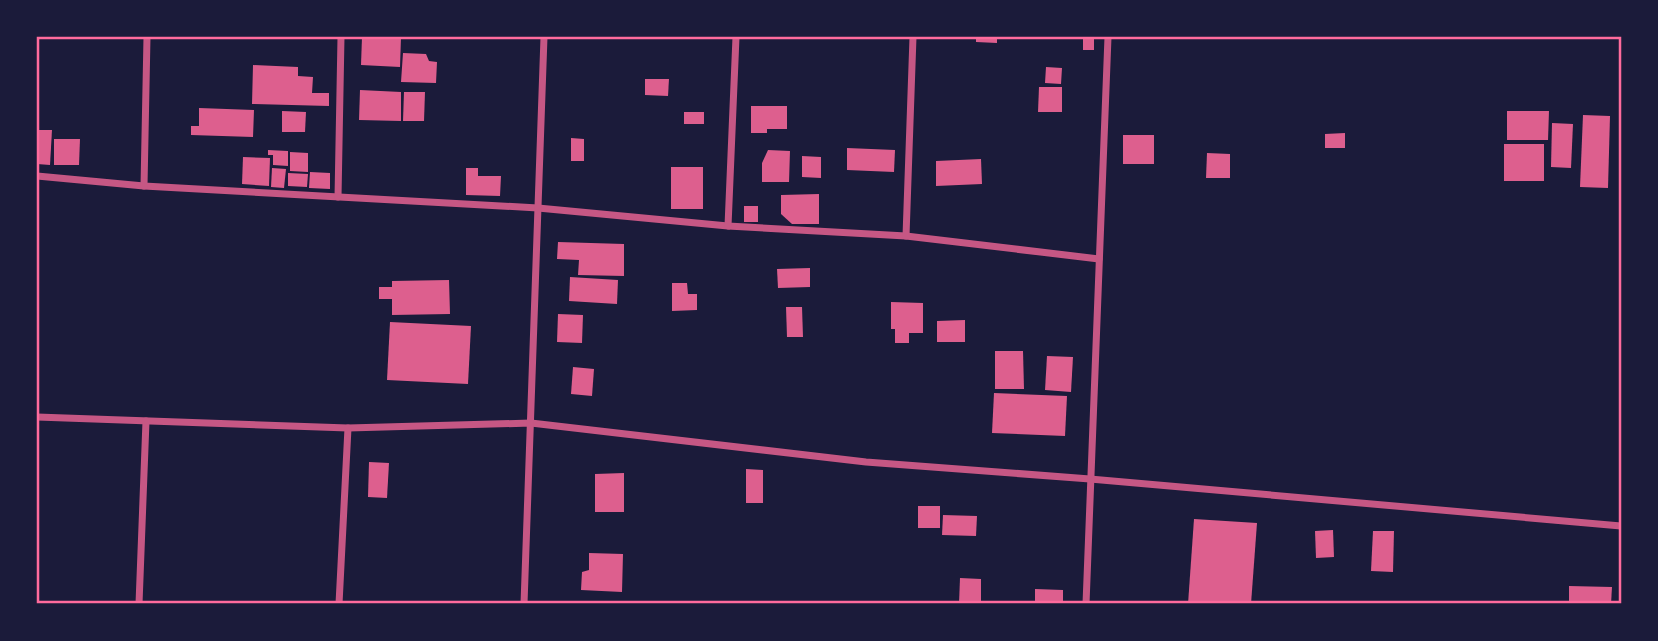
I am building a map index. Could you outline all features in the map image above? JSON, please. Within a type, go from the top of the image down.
[{"type":"street","points":[[144,186],[147,37]]},
{"type":"street","points":[[338,197],[341,37]]},
{"type":"street","points":[[524,604],[544,37]]},
{"type":"street","points":[[728,226],[736,37]]},
{"type":"street","points":[[906,236],[913,37]]},
{"type":"street","points":[[1086,604],[1108,37]]},
{"type":"street","points":[[37,176],[144,186],[538,208],[728,226],[906,236],[1099,259]]},
{"type":"street","points":[[37,417],[348,428],[531,423],[866,462],[1621,526]]},
{"type":"street","points":[[139,604],[146,421]]},
{"type":"street","points":[[339,604],[348,428]]},
{"type":"building","points":[[362,37],[401,37],[400,67],[361,65]]},
{"type":"building","points":[[976,37],[997,37],[997,43],[976,42]]},
{"type":"building","points":[[1083,37],[1094,37],[1094,50],[1083,50]]},
{"type":"building","points":[[403,53],[426,54],[429,61],[437,62],[436,83],[401,82]]},
{"type":"building","points":[[253,65],[298,67],[298,76],[313,77],[312,93],[329,93],[329,106],[252,104]]},
{"type":"building","points":[[1046,67],[1062,68],[1061,84],[1045,83]]},
{"type":"building","points":[[645,79],[669,79],[668,96],[645,95]]},
{"type":"building","points":[[1039,87],[1062,87],[1062,112],[1038,112]]},
{"type":"building","points":[[360,90],[401,92],[401,121],[359,120]]},
{"type":"building","points":[[404,92],[425,92],[424,121],[403,121]]},
{"type":"building","points":[[751,106],[787,106],[787,129],[767,129],[767,133],[751,133]]},
{"type":"building","points":[[199,108],[254,110],[253,137],[191,135],[191,126],[199,126]]},
{"type":"building","points":[[282,111],[306,112],[305,132],[282,132]]},
{"type":"building","points":[[1507,111],[1549,111],[1548,140],[1507,140]]},
{"type":"building","points":[[684,112],[704,112],[704,124],[684,124]]},
{"type":"building","points":[[1583,115],[1610,116],[1608,188],[1580,187]]},
{"type":"building","points":[[1552,123],[1573,124],[1571,168],[1551,167]]},
{"type":"building","points":[[37,130],[52,130],[50,165],[37,164]]},
{"type":"building","points":[[1345,133],[1345,148],[1325,148],[1325,134]]},
{"type":"building","points":[[1123,135],[1154,135],[1154,164],[1123,164]]},
{"type":"building","points":[[571,138],[584,139],[584,161],[571,161]]},
{"type":"building","points":[[54,139],[80,139],[79,165],[54,165]]},
{"type":"building","points":[[1504,144],[1544,144],[1544,181],[1504,181]]},
{"type":"building","points":[[847,148],[895,150],[894,172],[847,170]]},
{"type":"building","points":[[268,150],[288,151],[288,166],[273,165],[273,155],[268,155]]},
{"type":"building","points":[[768,150],[790,151],[789,182],[762,182],[762,163]]},
{"type":"building","points":[[290,152],[308,153],[308,172],[290,171]]},
{"type":"building","points":[[1207,153],[1230,154],[1230,178],[1206,178]]},
{"type":"building","points":[[802,156],[821,157],[821,178],[802,177]]},
{"type":"building","points":[[243,157],[270,158],[269,186],[242,184]]},
{"type":"building","points":[[981,159],[982,184],[936,186],[936,161]]},
{"type":"building","points":[[671,167],[703,167],[703,209],[671,209]]},
{"type":"building","points":[[272,168],[286,169],[284,188],[271,187]]},
{"type":"building","points":[[466,168],[478,168],[478,176],[501,176],[500,196],[466,195]]},
{"type":"building","points":[[310,172],[330,173],[330,189],[309,188]]},
{"type":"building","points":[[288,173],[308,174],[307,187],[288,186]]},
{"type":"building","points":[[819,194],[819,224],[792,224],[781,214],[781,195]]},
{"type":"building","points":[[744,206],[758,206],[758,222],[744,222]]},
{"type":"building","points":[[558,242],[624,244],[624,276],[578,275],[579,260],[557,259]]},
{"type":"building","points":[[810,268],[810,287],[778,288],[777,269]]},
{"type":"building","points":[[570,277],[618,280],[617,304],[569,301]]},
{"type":"building","points":[[449,280],[450,314],[392,315],[392,299],[379,299],[379,287],[392,287],[392,281]]},
{"type":"building","points":[[672,283],[687,283],[688,294],[697,294],[697,310],[672,311]]},
{"type":"building","points":[[891,302],[923,303],[923,333],[909,333],[909,343],[895,343],[895,329],[891,329]]},
{"type":"building","points":[[786,307],[802,307],[803,337],[787,337]]},
{"type":"building","points":[[558,314],[583,315],[582,343],[557,342]]},
{"type":"building","points":[[965,320],[965,342],[937,342],[937,321]]},
{"type":"building","points":[[390,322],[471,326],[468,384],[387,380]]},
{"type":"building","points":[[995,351],[1023,351],[1024,389],[995,389]]},
{"type":"building","points":[[1047,356],[1073,357],[1071,392],[1045,390]]},
{"type":"building","points":[[573,367],[594,369],[592,396],[571,394]]},
{"type":"building","points":[[994,393],[1067,396],[1065,436],[992,433]]},
{"type":"building","points":[[369,462],[389,463],[387,498],[368,497]]},
{"type":"building","points":[[746,469],[763,470],[763,503],[746,503]]},
{"type":"building","points":[[624,473],[624,512],[595,512],[595,474]]},
{"type":"building","points":[[918,506],[940,506],[940,528],[918,528]]},
{"type":"building","points":[[943,515],[977,516],[976,536],[942,535]]},
{"type":"building","points":[[1194,519],[1257,523],[1251,604],[1188,604]]},
{"type":"building","points":[[1333,530],[1334,557],[1316,558],[1315,531]]},
{"type":"building","points":[[1373,531],[1394,531],[1393,572],[1371,571]]},
{"type":"building","points":[[589,553],[623,554],[622,592],[581,590],[582,572],[589,570]]},
{"type":"building","points":[[960,578],[981,579],[981,604],[959,604]]},
{"type":"building","points":[[1569,586],[1612,587],[1611,604],[1569,604]]},
{"type":"building","points":[[1035,589],[1063,590],[1063,604],[1035,604]]}]
